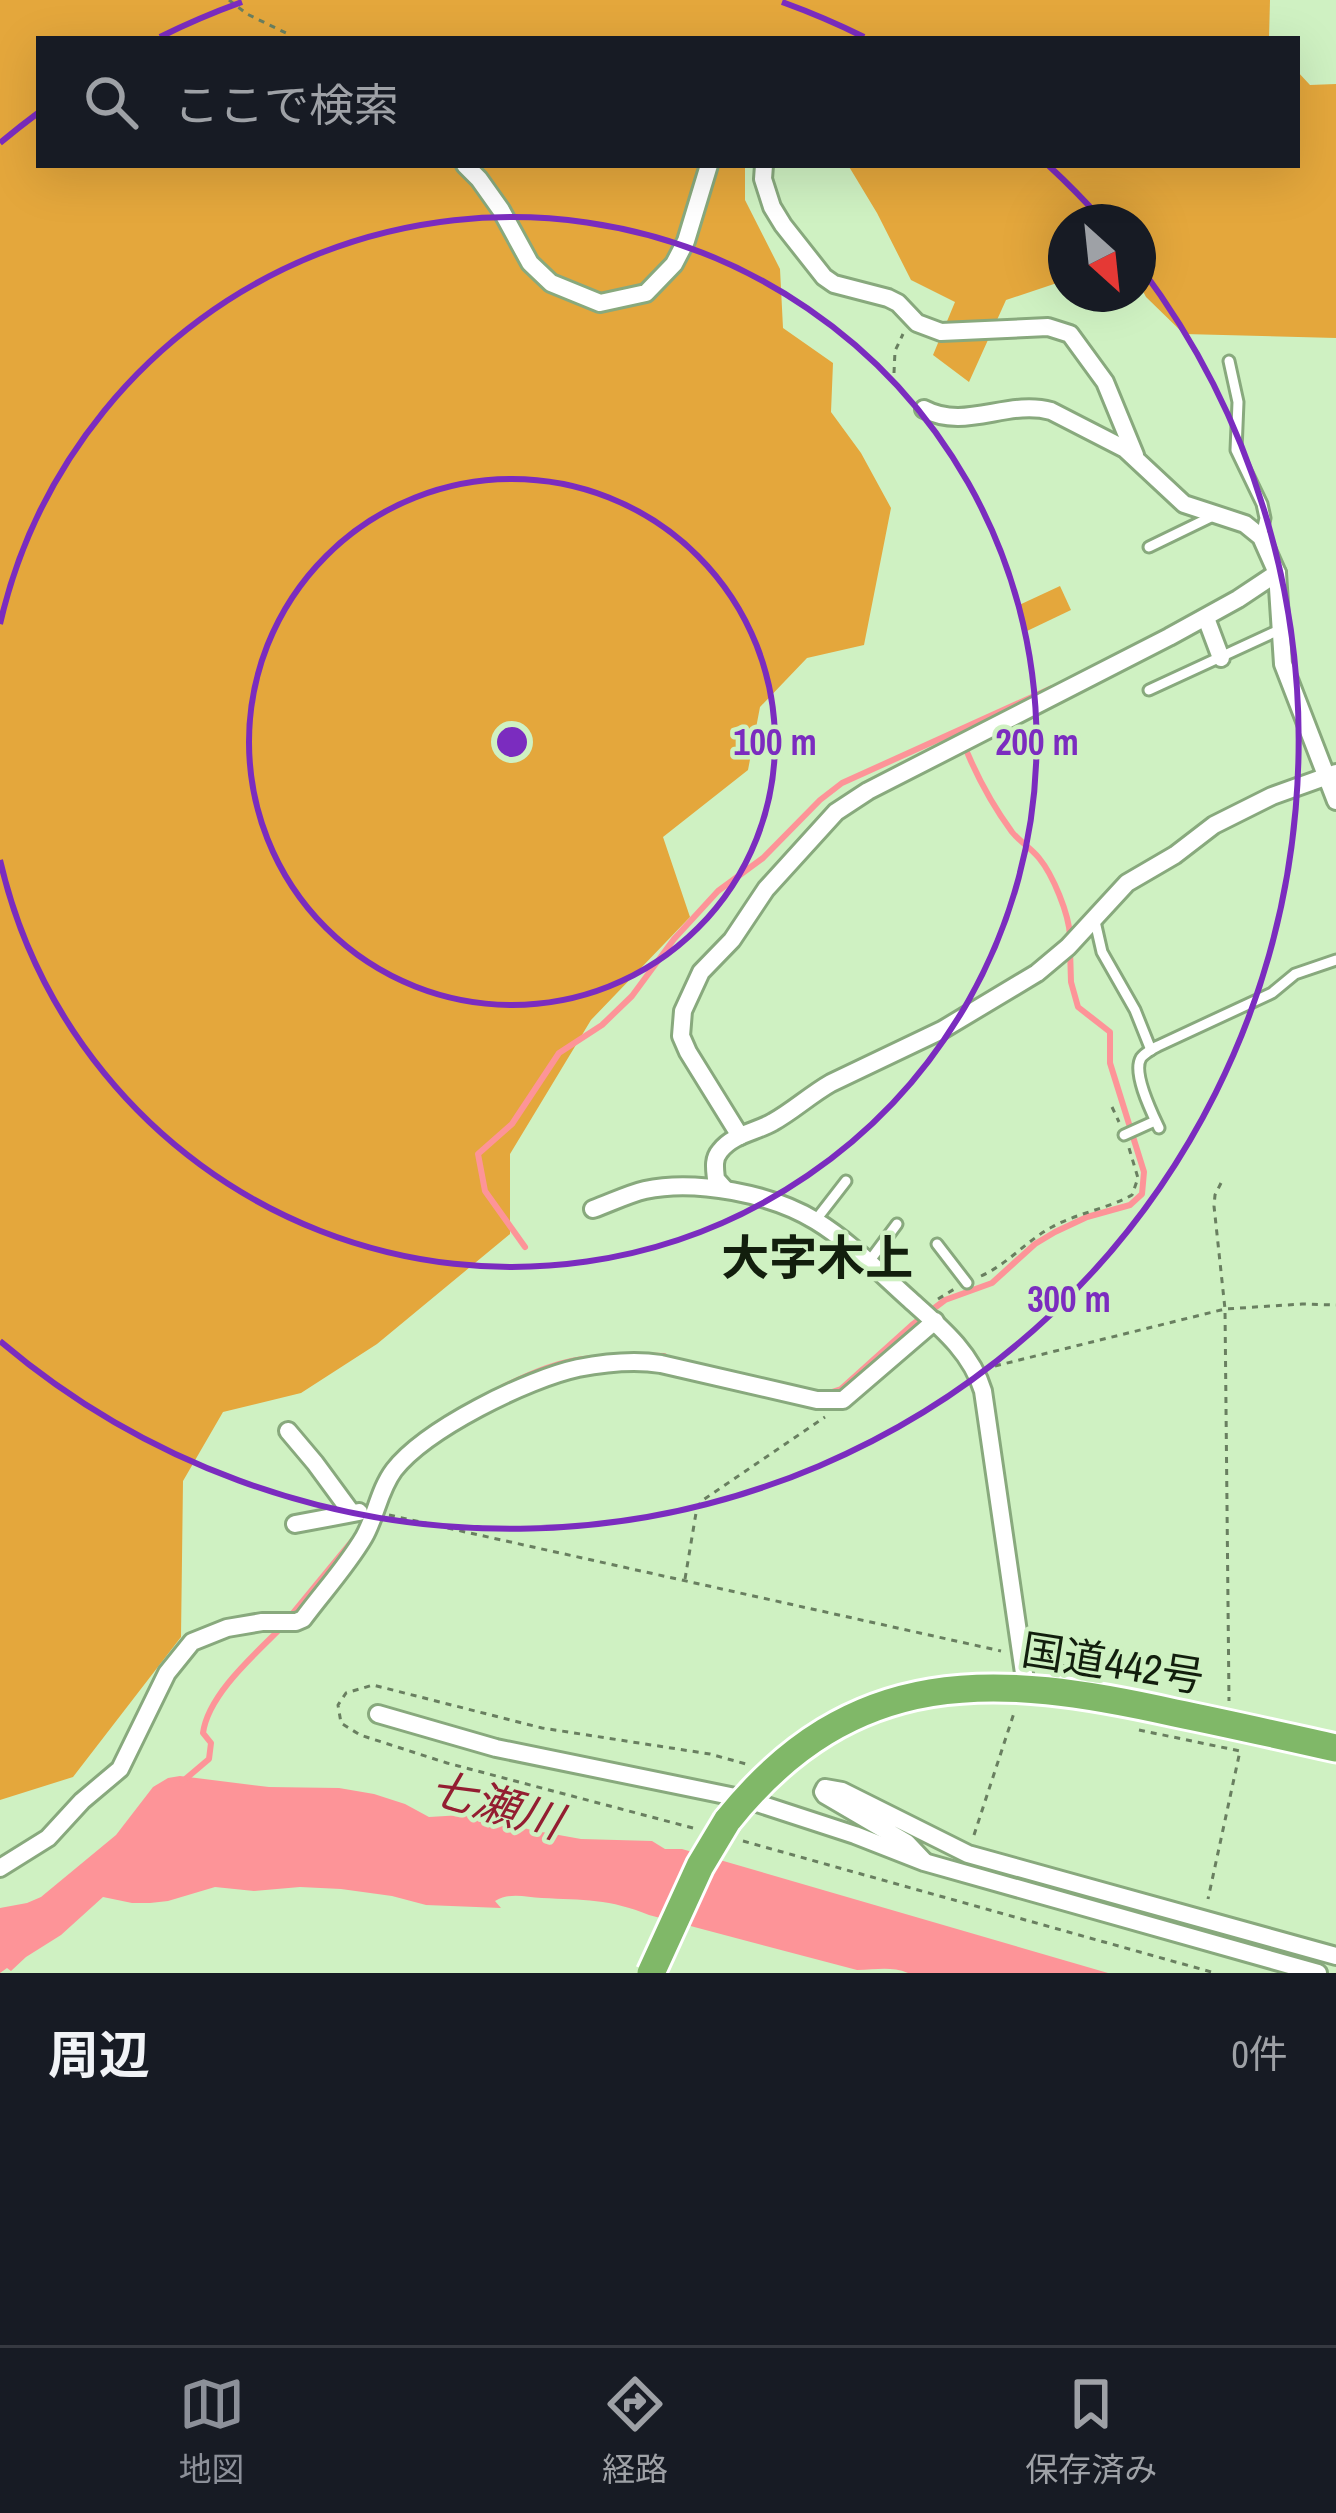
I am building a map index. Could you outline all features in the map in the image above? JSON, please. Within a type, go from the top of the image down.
[{"type":"highway","name":"国道442号","points":[[651,1973],[700,1866],[736,1820],[799,1749],[886,1702],[966,1687],[1025,1698],[1120,1700],[1336,1748]]},
{"type":"street","points":[[468,168],[501,210],[530,263],[550,283],[600,303],[646,292],[674,264],[686,241],[708,168]]},
{"type":"street","points":[[764,168],[772,207],[824,277],[888,298],[917,323],[941,332],[1048,327],[1070,334],[1106,382],[1137,458]]},
{"type":"street","points":[[924,409],[938,417],[959,418],[1041,408],[1125,449],[1193,508],[1245,524],[1261,537],[1277,573],[1283,664],[1332,775],[1336,801]]},
{"type":"street","points":[[740,1136],[688,1052],[681,1036],[682,1011],[705,966],[732,940],[766,889],[826,822],[868,791],[1206,618],[1277,573]]},
{"type":"street","points":[[1206,618],[1221,658]]},
{"type":"street","points":[[724,1188],[716,1179],[716,1158],[727,1144],[774,1122],[810,1094],[983,1008],[1044,968],[1126,883],[1214,825],[1271,796],[1332,775]]},
{"type":"street","points":[[593,1209],[645,1190],[724,1188],[815,1221],[928,1316],[976,1372],[983,1390],[1023,1656],[1025,1698]]},
{"type":"street","points":[[0,1868],[48,1838],[120,1768],[167,1673],[191,1642],[246,1624],[300,1622],[364,1537],[394,1471],[445,1428],[535,1382],[579,1368],[650,1363],[832,1402],[850,1397],[928,1316]]},
{"type":"street","points":[[288,1431],[351,1512]]},
{"type":"street","points":[[295,1524],[374,1512]]},
{"type":"street","points":[[378,1714],[736,1820],[855,1835],[924,1862],[1318,1973]]},
{"type":"street","points":[[924,1862],[907,1843],[825,1795],[825,1788],[842,1791],[968,1854],[1336,1956]]},
{"type":"lane","points":[[1228,361],[1238,402],[1236,449],[1262,504],[1261,537]]},
{"type":"lane","points":[[1149,547],[1215,515]]},
{"type":"lane","points":[[1149,690],[1280,630]]},
{"type":"lane","points":[[1094,917],[1102,952],[1151,1050]]},
{"type":"lane","points":[[1124,1135],[1157,1124],[1138,1071],[1140,1059],[1272,993],[1301,971],[1336,960]]},
{"type":"lane","points":[[815,1221],[846,1181]]},
{"type":"lane","points":[[868,1263],[897,1224]]},
{"type":"lane","points":[[938,1244],[968,1282]]},
{"type":"path","points":[[229,0],[288,36]]},
{"type":"path","points":[[894,373],[905,310]]},
{"type":"path","points":[[928,1316],[1036,1236],[1132,1195],[1138,1178],[1112,1107]]},
{"type":"path","points":[[1221,1183],[1214,1206],[1225,1310],[1229,1706]]},
{"type":"path","points":[[976,1372],[1225,1310],[1336,1305]]},
{"type":"path","points":[[684,1581],[694,1516],[703,1499],[850,1397]]},
{"type":"path","points":[[374,1512],[1092,1672]]},
{"type":"path","points":[[690,1828],[348,1730],[338,1715],[341,1699],[373,1685],[542,1728],[710,1754],[749,1765]]},
{"type":"path","points":[[968,1854],[1015,1710],[1025,1698]]},
{"type":"path","points":[[1126,1727],[1240,1751],[1203,1921]]},
{"type":"path","points":[[736,1820],[1215,1973]]},
{"type":"shaded area","points":[[0,0],[1270,0],[1269,36],[36,36],[36,168],[745,168],[745,200],[780,269],[783,328],[833,363],[831,412],[861,453],[891,508],[864,645],[807,658],[760,707],[748,770],[663,837],[690,917],[591,1020],[510,1154],[510,1234],[377,1344],[301,1393],[223,1412],[183,1481],[181,1637],[73,1777],[0,1800]]},
{"type":"shaded area","points":[[1300,74],[1310,85],[1336,84],[1336,338],[1184,334],[1156,307],[1156,204],[1048,204],[1048,286],[1006,300],[969,382],[933,355],[955,302],[911,280],[850,168],[1300,168]]},
{"type":"shaded area","points":[[1060,586],[1071,610],[1027,631],[1017,606]]},
{"type":"shaded area","points":[[180,1776],[269,1787],[339,1788],[374,1794],[429,1817],[479,1814],[581,1839],[652,1841],[665,1849],[682,1849],[1108,1973],[857,1970],[596,1901],[512,1896],[495,1901],[501,1908],[426,1905],[341,1889],[215,1887],[150,1903],[103,1897],[61,1935],[11,1971],[7,1968],[0,1973],[0,1908],[41,1897],[116,1835],[153,1787]]},
{"type":"waterway","points":[[525,1247],[485,1191],[478,1154],[512,1124],[559,1053],[602,1025],[632,996],[674,939],[718,891],[763,858],[842,783],[1052,688]]},
{"type":"waterway","points":[[959,732],[996,809],[1050,874],[1070,936]]},
{"type":"waterway","points":[[829,1393],[841,1389],[945,1300],[992,1283],[1055,1232],[1130,1205],[1142,1194],[1144,1172],[1110,1063],[1110,1032],[1078,1007],[1070,949]]},
{"type":"waterway","points":[[630,1355],[664,1356]]},
{"type":"waterway","points":[[503,1387],[546,1368],[592,1358]]},
{"type":"waterway","points":[[430,1428],[470,1404]]},
{"type":"waterway","points":[[289,1618],[353,1540]]},
{"type":"waterway","points":[[183,1781],[209,1759],[211,1743],[203,1733],[214,1704],[281,1628]]},
{"type":"district","name":"大字木上","points":[[817,1257]]},
{"type":"water label","name":"七瀬川","points":[[496,1804]]}]
